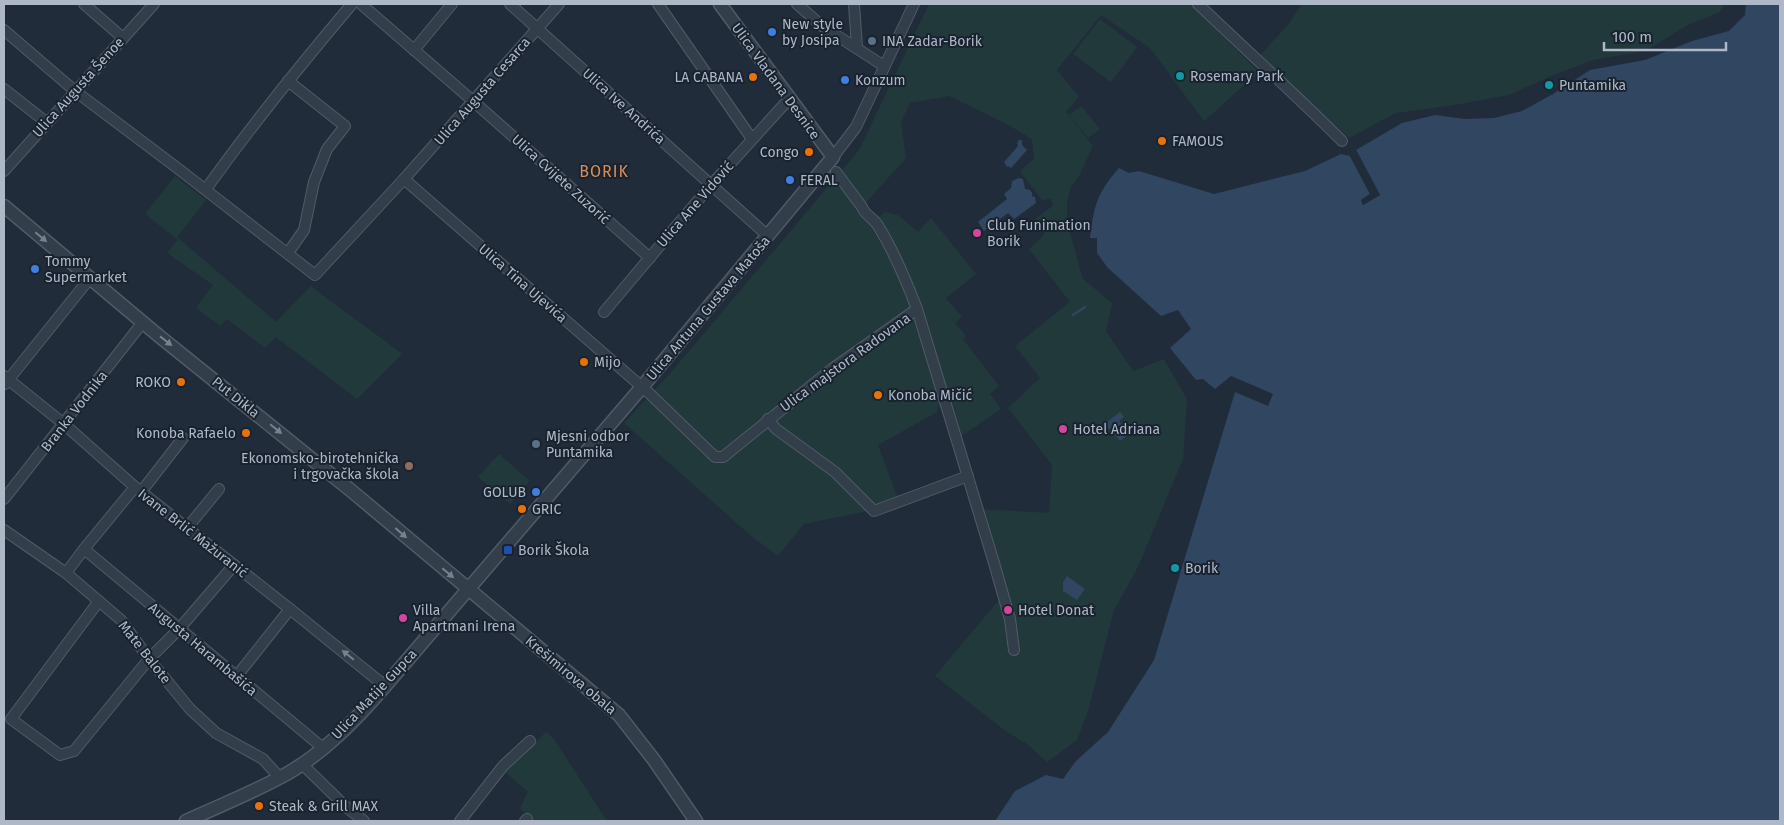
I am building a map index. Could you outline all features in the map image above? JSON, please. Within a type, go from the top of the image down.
[{"type":"street","points":[[84,4],[123,38]]},
{"type":"street","name":"Ulica Augusta Šenoe","points":[[4,171],[154,4]]},
{"type":"street","points":[[206,189],[244,136],[352,4]]},
{"type":"street","name":"Ulica Cvijete Zuzorić","points":[[360,4],[650,258]]},
{"type":"street","points":[[414,50],[452,4]]},
{"type":"street","name":"Ulica Ive Andrića","points":[[510,4],[768,236]]},
{"type":"street","name":"Ulica Augusta Cesarca","points":[[288,253],[315,275],[404,179],[559,4]]},
{"type":"street","points":[[658,4],[752,139]]},
{"type":"street","name":"Ulica Vladana Desnice","points":[[720,4],[833,157]]},
{"type":"street","points":[[797,4],[822,26],[884,66]]},
{"type":"street","points":[[854,4],[857,48]]},
{"type":"street","name":"Ulica Antuna Gustava Matoša","points":[[468,589],[642,387],[856,127],[914,4]]},
{"type":"street","points":[[1198,4],[1292,91],[1342,141]]},
{"type":"street","points":[[4,30],[75,91],[288,253],[304,230],[314,182],[327,149],[345,126],[288,81]]},
{"type":"street","points":[[4,89],[46,122]]},
{"type":"street","name":"Ulica Ane Vidović","points":[[604,312],[711,185],[789,98]]},
{"type":"street","points":[[836,172],[862,207],[864,214],[876,222],[906,280],[917,309]]},
{"type":"street","name":"Ulica Tina Ujevića","points":[[404,179],[642,387]]},
{"type":"street","name":"Put Dikla","points":[[4,206],[468,589]]},
{"type":"street","points":[[5,381],[90,278]]},
{"type":"street","name":"Ulica majstora Radovana","points":[[642,387],[715,457],[723,457],[832,369],[917,309],[1010,620],[1014,650]]},
{"type":"street","name":"Branka Vodnika","points":[[4,499],[143,322]]},
{"type":"street","name":"Ivane Brlić Mažuranić","points":[[5,381],[64,424],[138,490],[385,686]]},
{"type":"street","points":[[768,419],[776,429],[835,472],[874,511],[968,476]]},
{"type":"street","points":[[66,573],[84,549],[183,438]]},
{"type":"street","points":[[187,528],[219,489]]},
{"type":"street","name":"Mate Balote","points":[[4,530],[66,573],[121,620],[149,659],[190,709],[216,733],[263,759],[280,778]]},
{"type":"street","name":"Augusta Harambašića","points":[[84,549],[323,748]]},
{"type":"street","points":[[99,601],[8,716],[60,755],[74,752],[149,659],[179,629],[234,565]]},
{"type":"street","name":"Ulica Matije Gupca","points":[[186,821],[280,778],[323,748],[349,725],[385,686],[468,589]]},
{"type":"street","name":"Krešimirova obala","points":[[468,589],[618,715],[654,760],[696,821]]},
{"type":"street","points":[[236,677],[290,609]]},
{"type":"street","points":[[460,821],[503,766],[530,740]]},
{"type":"street","points":[[302,764],[345,806],[364,821]]},
{"type":"green space","points":[[929,4],[1198,4],[1194,8],[1259,72],[1204,121],[1150,48],[1101,15],[1057,70],[1079,97],[1066,112],[1093,146],[1079,176],[1071,187],[1067,201],[1067,222],[1083,279],[1112,303],[1106,331],[1133,371],[1164,359],[1187,399],[1183,459],[1138,567],[1114,610],[1088,711],[1077,740],[1047,762],[1027,744],[1007,732],[935,676],[999,600],[981,509],[1049,513],[1052,465],[1008,408],[1040,378],[1015,346],[1070,302],[1029,249],[1045,234],[1036,218],[1053,206],[1051,199],[1042,200],[1020,171],[1034,159],[1032,139],[1005,123],[949,96],[910,103],[901,122],[906,158],[862,207],[875,221],[885,212],[898,215],[918,232],[931,218],[976,274],[946,298],[962,317],[955,323],[966,336],[963,339],[999,386],[990,394],[1001,409],[957,439],[938,405],[937,412],[878,445],[898,499],[863,512],[804,524],[778,556],[750,535],[624,423],[673,370],[859,150]]},
{"type":"green space","points":[[1302,4],[1725,4],[1720,12],[1688,25],[1645,51],[1593,60],[1509,95],[1396,113],[1349,138],[1260,55],[1288,25]]},
{"type":"green space","points":[[1100,19],[1137,47],[1111,82],[1073,54]]},
{"type":"green space","points":[[1081,106],[1100,129],[1088,138],[1069,115]]},
{"type":"green space","points":[[175,176],[206,200],[177,237],[276,322],[311,286],[402,354],[357,399],[276,337],[265,348],[227,319],[220,326],[196,308],[213,285],[167,253],[178,240],[145,214]]},
{"type":"green space","points":[[499,454],[530,481],[510,504],[478,477]]},
{"type":"green space","points":[[546,732],[554,739],[607,821],[533,821],[520,808],[528,792],[505,772]]},
{"type":"water","points":[[1746,4],[1780,4],[1780,821],[995,821],[1015,791],[1046,775],[1063,779],[1076,761],[1108,732],[1154,660],[1235,392],[1268,406],[1273,394],[1231,376],[1215,389],[1203,379],[1196,380],[1170,348],[1191,329],[1178,310],[1161,316],[1107,267],[1097,253],[1097,238],[1090,238],[1095,208],[1101,192],[1119,168],[1129,173],[1139,171],[1214,194],[1305,171],[1341,154],[1350,156],[1370,194],[1361,200],[1363,205],[1380,195],[1356,150],[1402,123],[1435,115],[1465,119],[1494,118],[1522,111],[1590,70],[1645,60],[1692,41],[1729,31],[1745,15]]},
{"type":"water","points":[[1019,140],[1022,140],[1022,145],[1027,150],[1011,168],[1007,167],[1004,162],[1018,146]]},
{"type":"water","points":[[1019,178],[1023,179],[1025,189],[1030,190],[1032,196],[1035,197],[1036,203],[1014,219],[1008,213],[984,231],[978,222],[1007,199],[1004,194],[1011,188],[1012,181]]},
{"type":"water","points":[[1120,412],[1124,417],[1119,421],[1129,434],[1120,441],[1109,428],[1098,436],[1095,431]]},
{"type":"water","points":[[1067,576],[1085,589],[1077,600],[1063,591],[1063,582]]},
{"type":"pier","points":[[1356,150],[1380,195],[1363,205],[1361,200],[1370,194],[1350,156],[1352,154],[1372,193],[1364,201],[1377,194],[1354,152]]},
{"type":"waterway","points":[[1073,315],[1085,307]]},
{"type":"place","name":"New style by Josipa","points":[[772,32]]},
{"type":"place","name":"INA Zadar-Borik","points":[[872,41]]},
{"type":"place","name":"Rosemary Park","points":[[1180,76]]},
{"type":"place","name":"LA CABANA","points":[[753,77]]},
{"type":"place","name":"Konzum","points":[[845,80]]},
{"type":"place","name":"Puntamika","points":[[1549,85]]},
{"type":"place","name":"FAMOUS","points":[[1162,141]]},
{"type":"place","name":"Congo","points":[[809,152]]},
{"type":"place","name":"FERAL","points":[[790,180]]},
{"type":"place","name":"Club Funimation Borik","points":[[977,233]]},
{"type":"place","name":"Tommy Supermarket","points":[[35,269]]},
{"type":"place","name":"Mijo","points":[[584,362]]},
{"type":"place","name":"ROKO","points":[[181,382]]},
{"type":"place","name":"Konoba Mičić","points":[[878,395]]},
{"type":"place","name":"Hotel Adriana","points":[[1063,429]]},
{"type":"place","name":"Konoba Rafaelo","points":[[246,433]]},
{"type":"place","name":"Mjesni odbor Puntamika","points":[[536,444]]},
{"type":"place","name":"Ekonomsko-birotehnička i trgovačka škola","points":[[409,466]]},
{"type":"place","name":"GOLUB","points":[[536,492]]},
{"type":"place","name":"GRIC","points":[[522,509]]},
{"type":"place","name":"Borik Škola","points":[[508,550]]},
{"type":"place","name":"Borik","points":[[1175,568]]},
{"type":"place","name":"Hotel Donat","points":[[1008,610]]},
{"type":"place","name":"Villa Apartmani Irena","points":[[403,618]]},
{"type":"place","name":"Steak & Grill MAX","points":[[259,806]]},
{"type":"district","name":"BORIK","points":[[604,171]]}]
